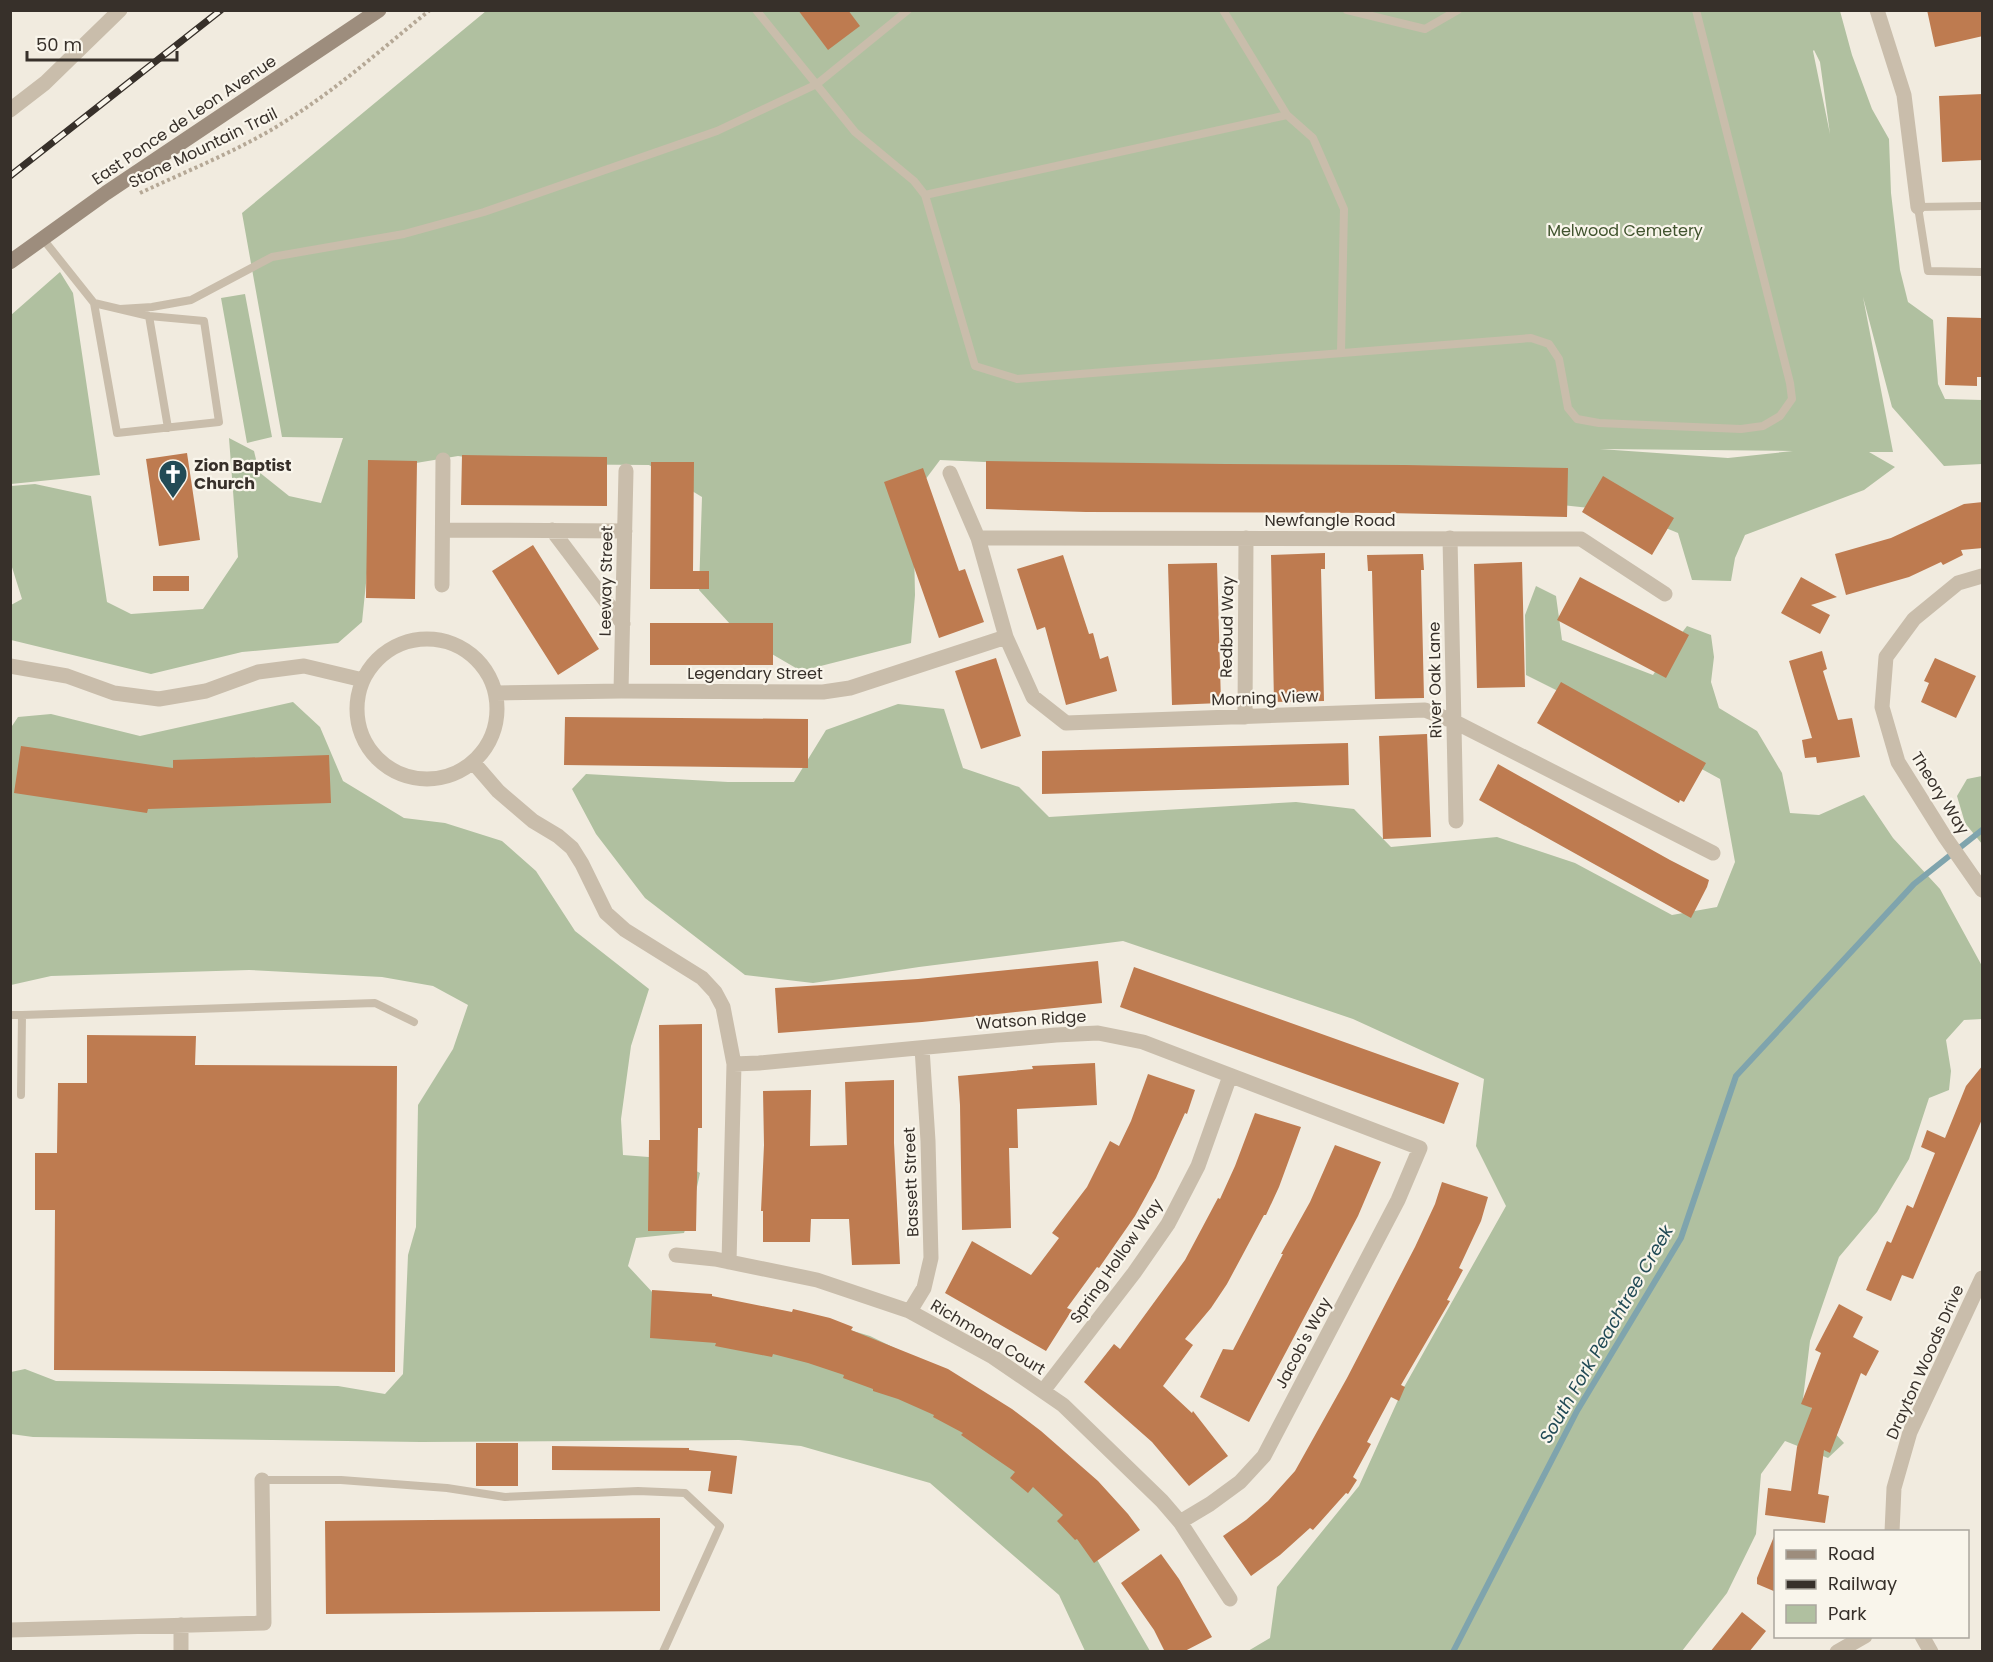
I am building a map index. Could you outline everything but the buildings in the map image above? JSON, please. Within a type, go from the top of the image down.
[{"type":"main road","name":"East Ponce de Leon Avenue","points":[[10,262],[106,193],[379,10]]},
{"type":"street","points":[[10,110],[45,83],[120,10]]},
{"type":"street","points":[[1877,10],[1904,95],[1918,207]]},
{"type":"street","points":[[442,585],[443,460]]},
{"type":"street","name":"Leeway Street","points":[[621,691],[627,471]]},
{"type":"street","name":"Morning View","points":[[950,473],[978,538],[1006,637],[1033,697],[1066,723],[1425,710],[1455,722],[1713,853]]},
{"type":"street","points":[[443,530],[625,531]]},
{"type":"street","points":[[552,530],[623,624]]},
{"type":"street","name":"Newfangle Road","points":[[978,538],[1581,539],[1665,594]]},
{"type":"street","name":"Redbud Way","points":[[1245,717],[1246,538]]},
{"type":"street","name":"River Oak Lane","points":[[1450,538],[1456,821]]},
{"type":"street","name":"Theory Way","points":[[1981,887],[1945,837],[1898,762],[1882,707],[1886,657],[1914,619],[1958,583],[1983,576]]},
{"type":"street","name":"Legendary Street","points":[[496,693],[823,692],[850,688],[1006,637]]},
{"type":"street","points":[[434,639],[455,645],[474,656],[488,673],[496,693],[497,712],[494,731],[486,748],[473,762],[453,774],[430,779],[406,776],[385,765],[369,748],[359,727],[357,703],[363,680],[375,662],[392,648],[412,640],[434,639]]},
{"type":"street","points":[[10,666],[67,676],[114,693],[159,699],[206,691],[258,672],[304,666],[363,680]]},
{"type":"street","points":[[473,762],[498,791],[533,821],[558,836],[572,848],[606,913],[625,930],[702,978],[715,992],[723,1007],[734,1064],[729,1262]]},
{"type":"street","name":"Watson Ridge","points":[[734,1064],[1098,1033],[1143,1042],[1420,1148]]},
{"type":"street","name":"Bassett Street","points":[[910,1311],[924,1288],[931,1258],[928,1141],[922,1048]]},
{"type":"street","name":"Spring Hollow Way","points":[[1043,1391],[1134,1273],[1168,1224],[1198,1166],[1230,1076]]},
{"type":"street","name":"Jacob's Way","points":[[1179,1522],[1210,1504],[1240,1482],[1264,1456],[1398,1200],[1420,1148]]},
{"type":"street","name":"Richmond Court","points":[[676,1255],[729,1262],[817,1280],[910,1311],[993,1357],[1063,1405],[1162,1501],[1179,1522],[1230,1599]]},
{"type":"street","name":"Drayton Woods Drive","points":[[1892,1530],[1894,1488],[1910,1432],[1983,1278]]},
{"type":"street","points":[[10,1630],[264,1623],[262,1480]]},
{"type":"street","points":[[181,1625],[181,1652]]},
{"type":"street","points":[[1837,1652],[1862,1638]]},
{"type":"street","points":[[1923,1638],[1931,1652]]},
{"type":"lane","points":[[756,10],[855,132],[914,181],[925,195],[975,366],[1017,379],[1531,338],[1549,344],[1559,359],[1568,408],[1577,419],[1599,423],[1741,429],[1763,426],[1780,416],[1791,399],[1790,383],[1696,10]]},
{"type":"lane","points":[[120,309],[152,307],[191,300],[272,257],[404,234],[484,212],[717,131],[817,84],[908,10]]},
{"type":"lane","points":[[1223,10],[1287,115],[1313,138],[1344,209],[1341,352]]},
{"type":"lane","points":[[1347,10],[1425,29],[1458,10]]},
{"type":"lane","points":[[925,195],[1287,115]]},
{"type":"lane","points":[[1983,206],[1918,207],[1928,271],[1983,272]]},
{"type":"lane","points":[[43,239],[94,303],[117,433],[219,422],[204,321],[149,316],[94,303]]},
{"type":"lane","points":[[149,316],[168,428]]},
{"type":"lane","points":[[10,1016],[375,1003],[414,1022]]},
{"type":"lane","points":[[21,1095],[22,1015]]},
{"type":"lane","points":[[262,1480],[341,1480],[447,1488],[505,1497],[638,1491],[685,1492],[720,1526],[663,1652]]},
{"type":"path","name":"Stone Mountain Trail","points":[[139,194],[253,140],[291,118],[322,97],[430,10]]},
{"type":"green space","name":"Melwood Cemetery","points":[[486,11],[1840,11],[1852,55],[1872,109],[1889,139],[1891,193],[1900,270],[1908,302],[1933,320],[1938,384],[1945,399],[1982,400],[1982,464],[1944,466],[1892,407],[1863,297],[1893,452],[1869,452],[1895,467],[1864,490],[1745,535],[1735,558],[1731,581],[1692,580],[1678,533],[1627,512],[1284,475],[940,460],[913,496],[915,595],[911,643],[801,671],[741,636],[699,590],[702,497],[649,465],[516,464],[458,456],[392,467],[373,515],[362,622],[338,643],[242,652],[151,674],[11,640],[11,605],[22,599],[11,564],[11,486],[35,484],[91,496],[107,602],[131,614],[203,609],[238,557],[229,438],[254,451],[259,472],[289,496],[321,503],[343,438],[282,437],[242,213]],"holes":[[[1813,51],[1820,62],[1830,134]],[[1600,449],[1793,451],[1728,458]]]},
{"type":"green space","points":[[60,272],[73,293],[100,475],[11,484],[11,315]]},
{"type":"green space","points":[[245,294],[272,437],[247,443],[221,298]]},
{"type":"green space","points":[[1536,586],[1556,596],[1562,640],[1653,675],[1687,626],[1711,635],[1714,657],[1711,682],[1719,708],[1757,731],[1782,773],[1790,813],[1819,815],[1864,795],[1893,838],[1940,889],[1982,966],[1982,1019],[1964,1020],[1946,1040],[1951,1071],[1949,1090],[1929,1098],[1909,1159],[1877,1212],[1839,1257],[1810,1341],[1803,1399],[1844,1443],[1828,1458],[1785,1441],[1761,1474],[1756,1534],[1727,1593],[1682,1651],[1248,1651],[1270,1638],[1277,1587],[1359,1486],[1403,1389],[1506,1206],[1476,1146],[1484,1079],[1353,1019],[1123,941],[813,983],[745,975],[645,898],[596,834],[572,789],[586,774],[728,782],[794,782],[826,730],[898,704],[944,709],[963,768],[1019,787],[1049,817],[1296,802],[1354,809],[1391,847],[1497,837],[1575,863],[1672,915],[1717,907],[1735,862],[1720,779],[1526,675],[1525,615]]},
{"type":"green space","points":[[293,702],[320,727],[343,781],[404,818],[445,823],[502,841],[536,871],[575,931],[649,989],[631,1046],[621,1119],[623,1155],[674,1159],[700,1173],[692,1210],[684,1233],[636,1238],[628,1266],[654,1294],[796,1314],[870,1336],[940,1370],[1088,1544],[1150,1651],[1085,1651],[1059,1595],[930,1483],[801,1446],[739,1440],[421,1442],[33,1437],[11,1434],[11,1372],[25,1369],[56,1381],[338,1386],[385,1394],[403,1374],[408,1255],[416,1227],[418,1105],[453,1049],[468,1005],[433,986],[382,977],[249,970],[51,976],[11,985],[10,729],[18,717],[51,714],[140,736]]},
{"type":"green space","points":[[1982,776],[1982,844],[1965,823],[1957,796],[1967,779]]},
{"type":"waterway","name":"South Fork Peachtree Creek","points":[[1453,1652],[1577,1411],[1681,1238],[1736,1076],[1914,884],[1982,830]]},
{"type":"railway","points":[[10,176],[221,10]]},
{"type":"place","name":"Zion Baptist Church","points":[[173,500]]}]
